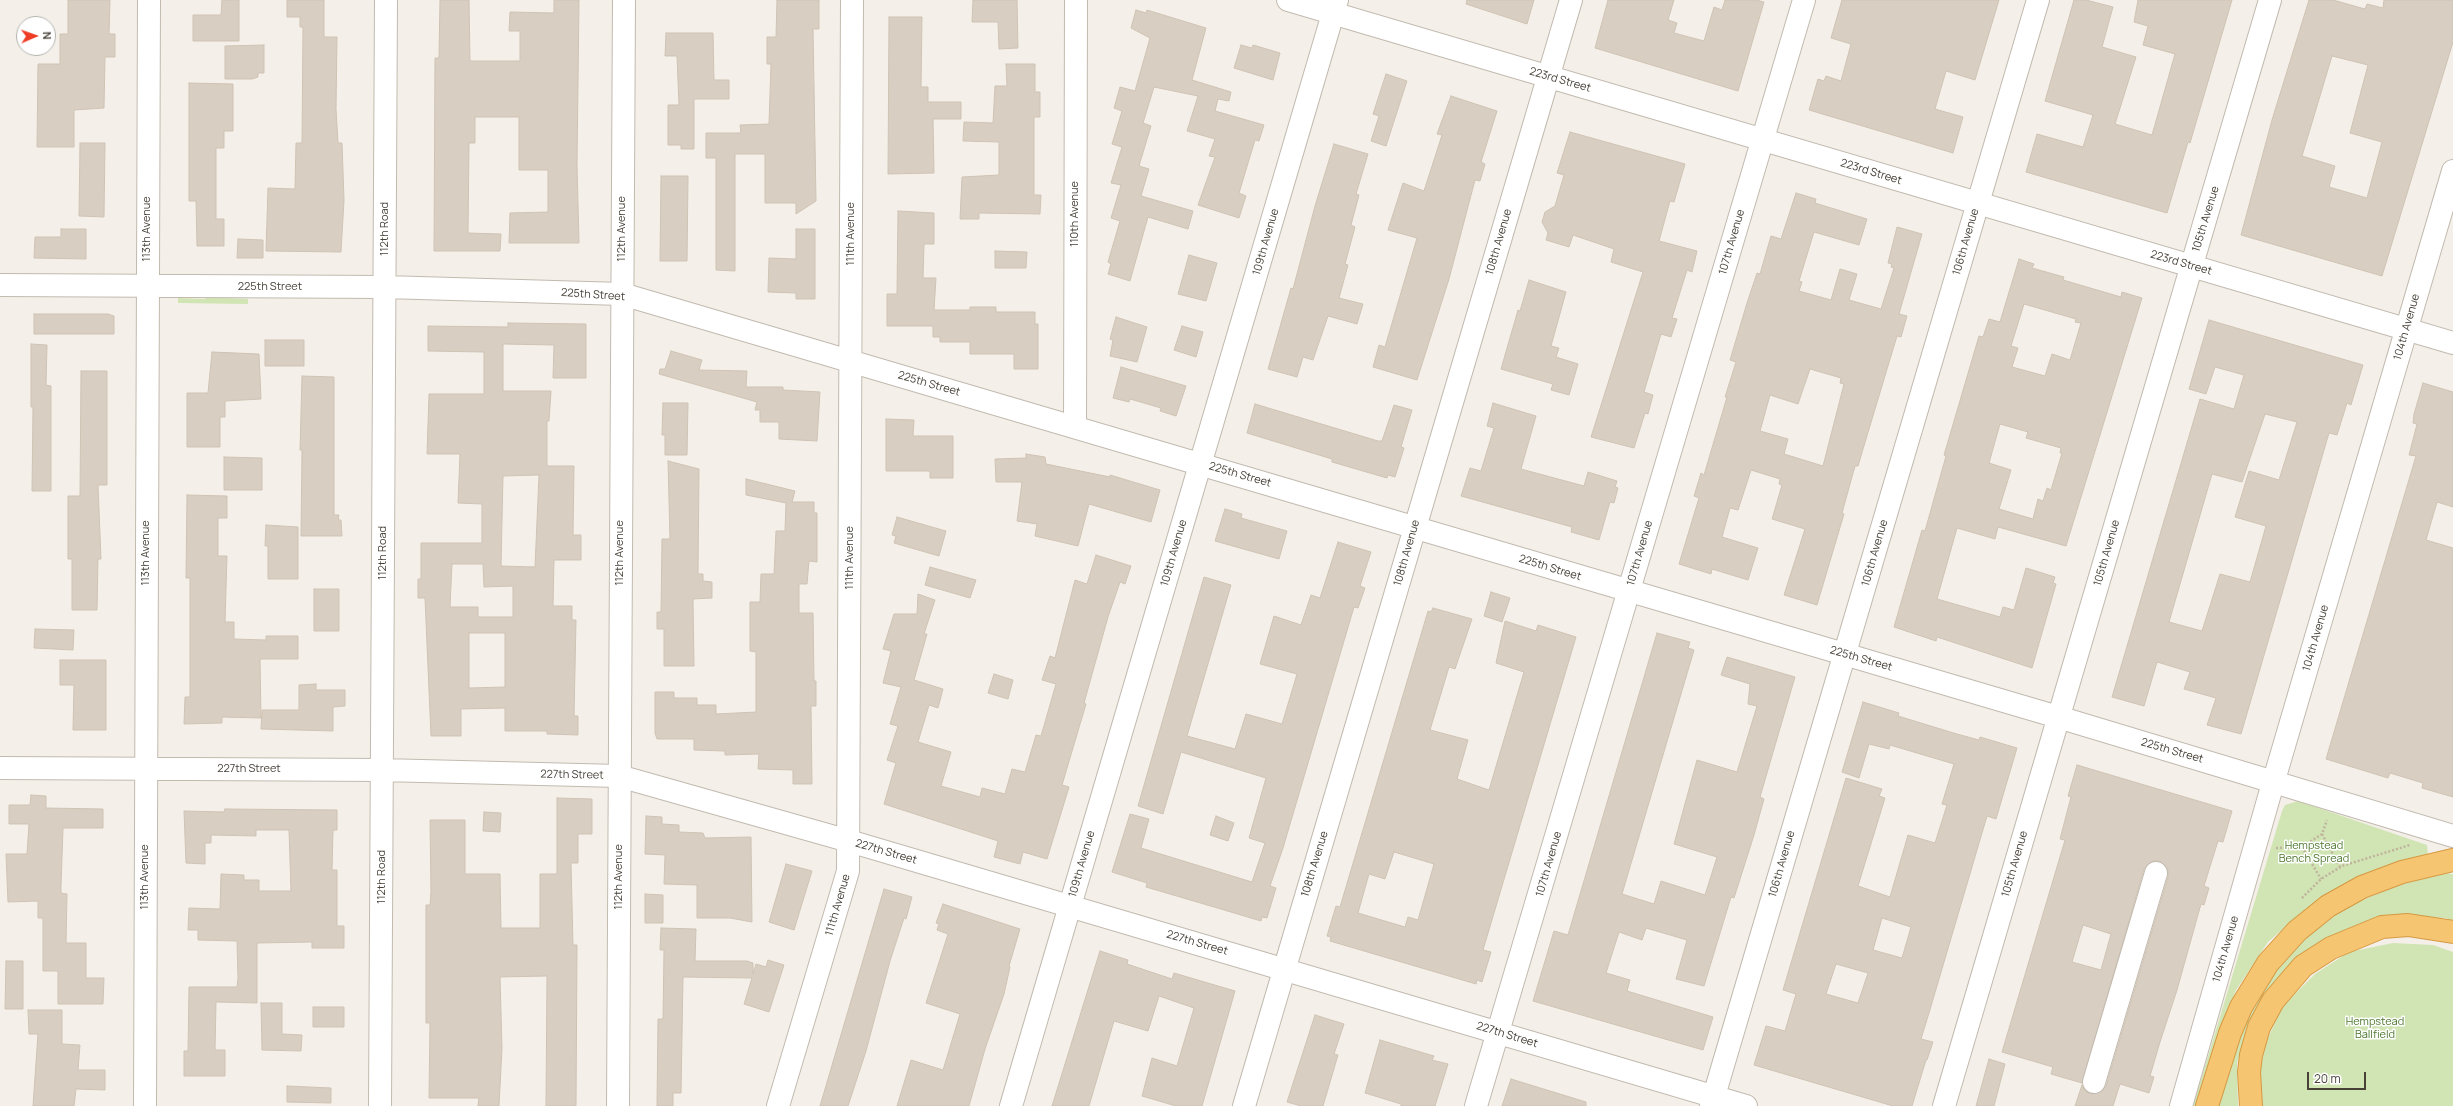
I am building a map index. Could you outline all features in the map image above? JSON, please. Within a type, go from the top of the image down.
[{"type":"highway","points":[[2207,1106],[2230,1033],[2242,1007],[2268,963],[2297,931],[2328,906],[2362,887],[2402,872],[2453,860]]},
{"type":"highway","points":[[2251,1106],[2249,1072],[2251,1055],[2259,1027],[2273,1001],[2303,966],[2331,948],[2382,927],[2408,924],[2453,932]]},
{"type":"street","name":"113th Avenue","points":[[145,1106],[149,0]]},
{"type":"street","name":"112th Road","points":[[380,1106],[386,0]]},
{"type":"street","name":"112th Avenue","points":[[618,1106],[624,0]]},
{"type":"street","name":"111th Avenue","points":[[778,1106],[848,870],[852,0]]},
{"type":"street","name":"110th Avenue","points":[[1075,427],[1076,0]]},
{"type":"street","name":"223rd Street","points":[[1288,0],[1335,7],[1548,77],[2453,343]]},
{"type":"street","name":"108th Avenue","points":[[1244,1106],[1571,0]]},
{"type":"street","name":"107th Avenue","points":[[1476,1106],[1499,1033],[1804,0]]},
{"type":"street","name":"106th Avenue","points":[[1713,1101],[2038,0]]},
{"type":"street","name":"105th Avenue","points":[[1944,1106],[2270,0]]},
{"type":"street","name":"109th Avenue","points":[[1011,1106],[1335,7]]},
{"type":"street","name":"104th Avenue","points":[[2181,1106],[2274,781],[2453,170]]},
{"type":"street","name":"225th Street","points":[[0,285],[385,287],[622,294],[1415,527],[1629,592],[2058,717],[2453,836]]},
{"type":"street","name":"227th Street","points":[[0,768],[382,770],[619,776],[849,841],[1285,969],[1499,1033],[1713,1101],[1746,1106]]},
{"type":"street","points":[[2094,1082],[2156,873]]},
{"type":"path","points":[[2276,848],[2302,847],[2322,834],[2328,818]]},
{"type":"path","points":[[2322,834],[2340,867]]},
{"type":"path","points":[[2302,847],[2321,879]]},
{"type":"green space","points":[[207,297],[248,299],[248,304],[178,303],[178,298],[205,299]]},
{"type":"green space","name":"Hempstead Bench Spread","points":[[2298,801],[2427,845],[2428,855],[2337,888],[2301,913],[2268,942],[2236,990],[2216,1041],[2197,1106],[2193,1106],[2282,811],[2285,805]]},
{"type":"green space","points":[[2444,873],[2453,874],[2453,922],[2446,918],[2405,917],[2358,926],[2313,947],[2275,981],[2249,1022],[2237,1063],[2238,1106],[2219,1106],[2244,1026],[2270,976],[2305,939],[2347,906],[2400,885]]},
{"type":"green space","name":"Hempstead Ballfield","points":[[2393,943],[2433,945],[2453,952],[2453,1106],[2260,1106],[2257,1095],[2264,1047],[2282,1007],[2315,974],[2349,952]]},
{"type":"building","points":[[68,0],[110,0],[109,34],[115,34],[115,57],[105,57],[104,108],[74,110],[74,147],[37,147],[38,64],[60,64],[60,34],[68,34]]},
{"type":"building","points":[[222,0],[239,0],[239,41],[193,41],[193,15],[221,15]]},
{"type":"building","points":[[287,0],[324,0],[324,37],[337,37],[336,109],[338,143],[342,143],[344,200],[341,252],[266,251],[268,188],[295,189],[296,143],[302,143],[303,27],[300,27],[300,17],[287,17]]},
{"type":"building","points":[[440,0],[469,0],[470,61],[520,61],[520,31],[509,31],[510,12],[554,13],[554,0],[579,0],[577,164],[579,243],[509,243],[510,213],[548,212],[548,170],[519,170],[519,117],[475,117],[475,143],[469,143],[468,233],[501,234],[500,251],[434,251],[435,58],[439,58]]},
{"type":"building","points":[[777,0],[819,0],[819,29],[813,29],[816,201],[796,214],[796,203],[765,203],[765,154],[735,154],[735,271],[716,270],[716,158],[706,158],[706,133],[741,133],[740,125],[769,124],[771,64],[767,64],[767,37],[776,37]]},
{"type":"building","points":[[973,0],[1017,0],[1018,48],[999,49],[998,22],[972,22]]},
{"type":"building","points":[[1467,0],[1534,0],[1527,24],[1466,4]]},
{"type":"building","points":[[1608,0],[1674,0],[1668,20],[1677,23],[1674,33],[1704,41],[1714,7],[1722,10],[1725,0],[1756,0],[1764,2],[1738,91],[1595,48]]},
{"type":"building","points":[[1842,0],[1999,0],[1975,80],[1946,71],[1935,109],[1963,117],[1953,153],[1809,110],[1818,79],[1824,81],[1826,76],[1841,81],[1851,44],[1831,38]]},
{"type":"building","points":[[2074,0],[2086,0],[2113,7],[2102,47],[2136,57],[2115,124],[2152,135],[2175,54],[2143,45],[2148,26],[2134,22],[2138,0],[2232,0],[2190,143],[2188,142],[2167,213],[2026,172],[2037,134],[2083,147],[2093,115],[2045,101]]},
{"type":"building","points":[[2309,0],[2333,0],[2365,9],[2367,4],[2383,8],[2384,0],[2453,0],[2453,42],[2382,276],[2241,235],[2272,120]],"holes":[[[2332,56],[2368,65],[2350,133],[2382,142],[2367,198],[2329,187],[2335,166],[2302,156]]]},
{"type":"building","points":[[1136,10],[1146,13],[1147,10],[1206,28],[1192,80],[1231,92],[1229,101],[1218,99],[1215,111],[1264,125],[1259,141],[1255,140],[1239,193],[1246,196],[1239,218],[1198,205],[1215,157],[1209,156],[1215,139],[1187,131],[1198,96],[1154,87],[1143,123],[1151,126],[1139,166],[1149,169],[1141,196],[1193,211],[1188,229],[1148,217],[1130,281],[1108,274],[1111,264],[1108,262],[1120,221],[1111,218],[1121,185],[1111,183],[1122,147],[1112,144],[1122,111],[1114,108],[1120,87],[1135,91],[1150,38],[1131,28]]},
{"type":"building","points":[[889,17],[922,17],[921,87],[928,87],[928,102],[961,102],[961,119],[933,119],[934,173],[888,174]]},
{"type":"building","points":[[666,33],[713,33],[714,80],[729,80],[729,99],[694,99],[694,149],[681,149],[681,145],[668,145],[668,105],[679,105],[677,56],[665,56]]},
{"type":"building","points":[[264,45],[264,73],[258,73],[258,77],[252,79],[225,79],[225,46]]},
{"type":"building","points":[[1241,45],[1252,48],[1253,45],[1280,53],[1273,80],[1234,68]]},
{"type":"building","points":[[1006,64],[1035,64],[1035,92],[1040,92],[1040,117],[1034,117],[1034,195],[1041,195],[1040,214],[979,213],[979,219],[960,219],[962,177],[999,175],[999,142],[963,141],[964,122],[993,123],[995,86],[1007,86]]},
{"type":"building","points":[[1386,74],[1407,81],[1386,146],[1371,141],[1379,116],[1373,114]]},
{"type":"building","points":[[189,83],[233,84],[233,131],[224,131],[224,148],[216,148],[216,219],[224,219],[224,246],[197,246],[196,201],[189,201]]},
{"type":"building","points":[[1451,96],[1497,111],[1481,162],[1485,164],[1480,181],[1475,180],[1449,279],[1417,380],[1373,367],[1379,345],[1385,347],[1417,238],[1388,230],[1403,183],[1424,191],[1442,135],[1437,134]]},
{"type":"building","points":[[1570,132],[1685,164],[1674,202],[1670,201],[1659,241],[1697,251],[1692,272],[1687,270],[1672,318],[1677,319],[1671,337],[1661,334],[1644,392],[1653,395],[1648,414],[1645,413],[1634,448],[1591,437],[1643,272],[1611,262],[1614,249],[1573,235],[1569,247],[1546,240],[1548,233],[1542,222],[1545,212],[1555,206],[1564,175],[1557,173]]},
{"type":"building","points":[[80,143],[105,143],[104,217],[79,216]]},
{"type":"building","points":[[1334,144],[1368,154],[1356,194],[1359,195],[1351,225],[1355,227],[1345,264],[1348,265],[1339,298],[1363,304],[1357,324],[1328,316],[1313,360],[1303,357],[1297,377],[1268,369],[1291,288],[1293,289],[1315,206]]},
{"type":"building","points":[[661,176],[688,176],[687,261],[660,261]]},
{"type":"building","points":[[1796,193],[1816,199],[1815,203],[1867,219],[1859,245],[1814,232],[1799,281],[1802,282],[1799,291],[1831,300],[1840,269],[1857,274],[1849,300],[1881,309],[1894,268],[1891,267],[1892,264],[1888,263],[1897,227],[1922,234],[1899,314],[1907,316],[1901,337],[1897,336],[1858,466],[1855,466],[1842,513],[1844,514],[1817,605],[1784,595],[1805,529],[1772,519],[1782,485],[1779,484],[1780,479],[1751,470],[1738,510],[1730,508],[1722,537],[1758,548],[1748,580],[1712,569],[1711,574],[1679,564],[1699,498],[1694,496],[1701,473],[1704,475],[1727,397],[1725,397],[1736,362],[1730,360],[1747,303],[1757,273],[1760,274],[1771,236],[1781,239]],"holes":[[[1810,369],[1841,378],[1840,383],[1844,384],[1823,466],[1784,454],[1788,439],[1760,431],[1770,395],[1798,404]]]},
{"type":"building","points":[[898,211],[934,213],[934,244],[924,244],[923,278],[936,278],[934,310],[970,310],[970,307],[996,307],[996,312],[1035,312],[1035,324],[1038,324],[1038,369],[1014,369],[1014,354],[970,354],[970,342],[940,342],[940,337],[933,337],[933,326],[887,326],[887,294],[897,294]]},
{"type":"building","points":[[61,229],[86,229],[86,259],[34,258],[35,237],[61,237]]},
{"type":"building","points":[[796,229],[815,229],[815,299],[796,299],[796,293],[768,292],[769,258],[796,259]]},
{"type":"building","points":[[238,239],[263,240],[263,258],[237,258]]},
{"type":"building","points":[[995,251],[1027,252],[1026,268],[995,268]]},
{"type":"building","points":[[1189,255],[1217,263],[1206,301],[1178,294]]},
{"type":"building","points":[[2019,259],[2034,264],[2032,268],[2064,277],[2063,280],[2121,297],[2122,292],[2142,298],[2066,546],[1998,527],[1995,539],[1957,528],[1937,599],[2000,617],[2003,607],[2014,610],[2026,568],[2055,577],[2053,583],[2056,584],[2032,668],[1937,637],[1936,641],[1894,627],[1922,530],[1925,531],[1946,456],[1944,455],[1979,336],[1983,337],[1989,319],[2000,322]],"holes":[[[2024,304],[2076,319],[2075,322],[2081,323],[2070,360],[2052,354],[2045,376],[2012,367],[2018,348],[2011,346]],[[2000,424],[2028,432],[2026,438],[2061,448],[2060,453],[2062,453],[2051,490],[2047,488],[2043,501],[2038,499],[2033,519],[1999,509],[2011,470],[1989,463]]]},
{"type":"building","points":[[1529,280],[1566,292],[1551,346],[1559,348],[1556,357],[1578,364],[1569,395],[1551,390],[1553,384],[1501,369],[1518,310],[1520,311]]},
{"type":"building","points":[[34,314],[108,314],[114,316],[114,334],[34,334]]},
{"type":"building","points":[[1116,317],[1147,327],[1137,362],[1110,356],[1113,340],[1110,339]]},
{"type":"building","points":[[2209,320],[2363,365],[2351,405],[2347,403],[2337,435],[2329,433],[2241,734],[2207,725],[2216,698],[2184,689],[2190,672],[2157,662],[2144,706],[2112,697],[2200,399],[2234,409],[2244,375],[2215,367],[2206,394],[2189,389]],"holes":[[[2265,414],[2297,422],[2279,480],[2249,471],[2235,517],[2266,526],[2250,582],[2220,574],[2202,631],[2169,622],[2212,474],[2242,482]]]},
{"type":"building","points":[[508,323],[586,324],[586,378],[553,378],[554,345],[503,344],[503,391],[551,391],[549,421],[547,421],[547,466],[574,466],[573,535],[581,535],[581,560],[554,560],[553,606],[572,606],[572,620],[576,620],[574,716],[578,716],[578,735],[547,734],[547,731],[505,731],[505,708],[461,709],[461,736],[431,736],[425,598],[418,598],[418,579],[421,579],[421,543],[482,543],[482,504],[458,503],[460,454],[427,454],[429,394],[484,394],[484,352],[428,351],[428,326],[508,327]],"holes":[[[539,475],[535,567],[501,566],[503,476]],[[452,564],[483,564],[484,587],[513,586],[513,617],[478,617],[478,607],[450,607]],[[469,633],[505,633],[505,687],[469,688]]]},
{"type":"building","points":[[1182,326],[1203,332],[1196,357],[1174,350]]},
{"type":"building","points":[[265,340],[304,340],[304,366],[265,366]]},
{"type":"building","points":[[31,344],[47,345],[46,385],[51,386],[51,491],[32,491],[33,407],[31,407]]},
{"type":"building","points":[[671,351],[702,360],[699,370],[747,371],[746,387],[783,387],[783,390],[820,392],[817,441],[779,439],[779,422],[760,422],[760,410],[755,410],[757,402],[659,374],[660,369],[665,369]]},
{"type":"building","points":[[212,352],[259,354],[261,399],[225,401],[225,417],[220,417],[220,447],[187,447],[187,393],[208,393]]},
{"type":"building","points":[[1121,367],[1186,386],[1176,416],[1160,411],[1161,408],[1130,399],[1129,402],[1113,398]]},
{"type":"building","points":[[81,371],[107,371],[107,485],[98,485],[101,559],[98,559],[97,610],[72,610],[72,559],[68,559],[68,496],[80,496]]},
{"type":"building","points":[[302,376],[334,377],[334,515],[339,515],[338,520],[341,520],[342,536],[301,536],[302,450],[300,450]]},
{"type":"building","points":[[2423,383],[2453,392],[2453,507],[2437,502],[2426,540],[2453,548],[2453,797],[2422,788],[2423,783],[2390,773],[2388,778],[2326,759],[2416,456],[2409,455],[2417,424],[2413,423],[2414,414]]},
{"type":"building","points":[[663,403],[688,403],[687,455],[665,455],[665,435],[662,435]]},
{"type":"building","points":[[1493,403],[1536,416],[1521,469],[1584,486],[1588,472],[1617,481],[1615,487],[1618,488],[1614,503],[1610,502],[1599,540],[1571,532],[1572,527],[1461,496],[1470,468],[1481,471],[1494,428],[1487,426]]},
{"type":"building","points":[[1255,404],[1378,441],[1382,441],[1394,405],[1412,410],[1401,447],[1404,448],[1395,477],[1388,475],[1387,478],[1332,462],[1332,459],[1247,433]]},
{"type":"building","points":[[886,419],[914,420],[913,436],[953,436],[953,478],[930,478],[930,471],[886,471]]},
{"type":"building","points":[[1026,454],[1045,457],[1046,464],[1110,477],[1110,475],[1160,490],[1151,522],[1089,504],[1078,546],[1035,536],[1037,524],[1017,521],[1022,482],[996,482],[995,459],[1026,458]]},
{"type":"building","points":[[224,457],[262,458],[262,490],[224,490]]},
{"type":"building","points":[[668,461],[699,469],[698,574],[703,574],[703,581],[712,582],[712,598],[693,599],[694,666],[664,666],[664,629],[657,629],[657,612],[661,612],[662,539],[670,539]]},
{"type":"building","points":[[746,479],[795,491],[792,502],[814,502],[814,513],[817,513],[817,562],[809,561],[807,584],[799,584],[799,613],[813,613],[816,706],[811,706],[812,784],[793,784],[793,770],[758,769],[759,754],[725,755],[725,751],[694,750],[694,739],[657,739],[655,733],[655,692],[674,692],[674,698],[697,698],[697,705],[716,705],[716,714],[756,712],[756,652],[750,651],[750,602],[760,602],[761,574],[774,574],[776,531],[785,531],[786,503],[746,495]]},
{"type":"building","points":[[187,495],[227,496],[227,518],[218,518],[218,556],[227,556],[225,622],[234,622],[234,639],[266,640],[266,636],[298,636],[298,659],[260,659],[261,718],[222,717],[222,723],[184,724],[185,697],[190,697],[190,578],[186,578]]},
{"type":"building","points":[[1225,509],[1242,514],[1241,518],[1287,531],[1279,559],[1215,541]]},
{"type":"building","points":[[897,517],[946,531],[939,556],[894,543],[896,536],[892,535]]},
{"type":"building","points":[[266,525],[298,527],[298,579],[268,579],[268,546],[265,546]]},
{"type":"building","points":[[1338,542],[1371,552],[1360,586],[1365,588],[1358,608],[1354,607],[1283,848],[1270,886],[1276,888],[1267,918],[1262,917],[1261,921],[1146,887],[1147,883],[1112,872],[1130,814],[1149,819],[1141,848],[1252,882],[1265,843],[1249,838],[1266,778],[1181,752],[1163,814],[1138,806],[1204,577],[1231,585],[1187,736],[1235,749],[1246,714],[1282,724],[1297,674],[1260,664],[1274,616],[1301,625],[1311,595],[1320,598]]},
{"type":"building","points":[[1096,555],[1131,566],[1125,584],[1120,582],[1108,617],[1084,703],[1086,704],[1062,785],[1069,787],[1047,859],[1023,852],[1020,864],[994,857],[998,841],[884,804],[896,763],[887,760],[898,726],[890,724],[901,687],[883,683],[891,651],[883,649],[894,614],[917,614],[918,594],[935,600],[924,634],[927,634],[914,680],[943,689],[938,708],[929,705],[918,742],[951,752],[941,786],[980,797],[982,788],[1005,794],[1012,769],[1025,772],[1036,735],[1041,736],[1056,684],[1042,680],[1050,656],[1055,658],[1075,580],[1087,584]]},
{"type":"building","points":[[930,567],[976,580],[970,598],[925,585]]},
{"type":"building","points":[[314,589],[339,589],[339,631],[314,631]]},
{"type":"building","points":[[1491,592],[1510,598],[1502,622],[1484,616]]},
{"type":"building","points":[[1433,608],[1472,619],[1455,669],[1449,667],[1430,730],[1468,740],[1457,779],[1489,790],[1524,672],[1496,663],[1505,621],[1536,631],[1538,625],[1576,637],[1483,950],[1491,952],[1482,982],[1477,980],[1476,984],[1330,941],[1331,937],[1327,936],[1336,906],[1340,907],[1428,611],[1431,612]],"holes":[[[1394,852],[1434,864],[1418,920],[1408,917],[1405,927],[1358,913],[1369,874],[1385,879]]]},
{"type":"building","points":[[35,629],[74,630],[73,650],[34,648]]},
{"type":"building","points":[[1657,633],[1690,642],[1688,648],[1694,650],[1622,894],[1654,904],[1661,881],[1705,895],[1717,857],[1674,844],[1697,760],[1737,772],[1757,706],[1748,704],[1750,684],[1721,675],[1727,657],[1795,677],[1760,797],[1764,799],[1754,835],[1734,898],[1731,897],[1704,986],[1676,979],[1687,940],[1646,928],[1642,940],[1619,932],[1606,973],[1630,980],[1627,991],[1713,1017],[1703,1050],[1533,1001],[1554,931],[1568,935]]},
{"type":"building","points":[[60,660],[106,660],[106,730],[73,730],[74,685],[60,685]]},
{"type":"building","points":[[994,674],[1013,680],[1008,699],[988,693]]},
{"type":"building","points":[[316,684],[316,690],[345,690],[345,706],[333,707],[333,731],[261,729],[262,710],[299,710],[299,685]]},
{"type":"building","points":[[1863,702],[1899,713],[1898,716],[1957,734],[1979,740],[1980,737],[2017,748],[1996,819],[1987,816],[1921,1039],[1933,1042],[1912,1106],[1893,1106],[1754,1065],[1766,1026],[1785,1031],[1796,994],[1783,990],[1846,778],[1882,789],[1879,796],[1885,798],[1858,886],[1890,897],[1908,835],[1935,843],[1947,805],[1942,804],[1954,764],[1890,745],[1889,749],[1869,744],[1859,778],[1842,772]],"holes":[[[1882,918],[1911,927],[1902,958],[1873,950]],[[1836,964],[1868,973],[1858,1003],[1826,994]]]},
{"type":"building","points":[[2077,765],[2232,811],[2223,842],[2218,841],[2204,886],[2209,888],[2204,905],[2201,904],[2177,990],[2150,1076],[2154,1077],[2149,1093],[2120,1084],[2113,1106],[2075,1106],[2082,1085],[2085,1091],[2091,1094],[2102,1091],[2106,1086],[2168,877],[2168,870],[2160,861],[2153,861],[2144,869],[2082,1083],[2051,1074],[2053,1067],[2002,1052],[2065,840],[2060,839],[2071,797],[2068,796]],"holes":[[[2083,925],[2111,934],[2101,970],[2072,962]]]},
{"type":"building","points":[[31,795],[46,796],[46,808],[103,809],[103,828],[63,828],[61,893],[67,894],[66,943],[86,943],[86,978],[104,978],[103,1004],[58,1004],[58,971],[43,971],[43,918],[38,918],[38,901],[8,902],[6,854],[27,854],[29,824],[9,824],[9,805],[30,805]]},
{"type":"building","points":[[557,798],[592,799],[592,834],[578,834],[578,863],[571,863],[573,945],[577,945],[576,1106],[546,1106],[547,976],[500,977],[502,1048],[499,1106],[478,1106],[479,1098],[429,1098],[430,1023],[426,1023],[426,905],[430,905],[431,892],[430,820],[465,820],[465,874],[500,874],[501,928],[540,928],[540,874],[557,874]]},
{"type":"building","points":[[225,809],[337,810],[337,830],[333,830],[332,870],[337,870],[337,926],[344,926],[344,948],[312,948],[312,942],[257,943],[257,1003],[216,1002],[215,1050],[225,1050],[225,1076],[184,1076],[184,1051],[188,1051],[189,987],[237,987],[238,978],[237,941],[198,940],[198,930],[188,930],[189,908],[220,909],[221,874],[244,875],[244,880],[259,880],[259,891],[291,891],[289,830],[256,830],[256,836],[211,835],[211,843],[205,843],[205,864],[186,863],[184,811],[224,812]]},
{"type":"building","points":[[484,812],[501,813],[500,832],[483,831]]},
{"type":"building","points":[[646,816],[662,817],[662,824],[679,825],[679,832],[703,833],[705,838],[751,837],[752,922],[730,918],[697,918],[697,885],[664,884],[665,855],[645,854]]},
{"type":"building","points":[[1216,816],[1234,823],[1228,841],[1210,835]]},
{"type":"building","points":[[786,864],[812,871],[794,930],[769,922]]},
{"type":"building","points":[[884,889],[912,897],[906,919],[904,918],[890,961],[866,1051],[848,1106],[820,1106]]},
{"type":"building","points":[[645,894],[663,895],[663,923],[645,923]]},
{"type":"building","points":[[943,904],[1020,929],[1009,966],[1004,994],[985,1049],[969,1106],[897,1106],[911,1060],[943,1070],[960,1014],[926,1003],[948,934],[937,930],[939,924],[936,923]]},
{"type":"building","points":[[661,928],[696,929],[695,961],[747,961],[753,963],[753,974],[756,964],[766,967],[768,960],[784,965],[769,1012],[744,1004],[752,978],[683,977],[681,1093],[673,1093],[673,1106],[657,1106],[658,1019],[663,1019],[664,950],[660,950]]},
{"type":"building","points":[[1100,951],[1128,960],[1127,964],[1172,979],[1174,973],[1235,991],[1202,1106],[1176,1106],[1142,1096],[1152,1058],[1177,1066],[1194,1008],[1159,996],[1148,1031],[1114,1021],[1089,1106],[1052,1106]]},
{"type":"building","points":[[6,961],[23,961],[23,1009],[5,1009]]},
{"type":"building","points":[[261,1003],[282,1003],[282,1034],[302,1035],[301,1051],[262,1050]]},
{"type":"building","points":[[313,1007],[344,1007],[344,1027],[313,1027]]},
{"type":"building","points":[[28,1010],[62,1010],[62,1044],[80,1045],[78,1070],[105,1070],[105,1090],[76,1089],[74,1106],[33,1106],[38,1034],[29,1034]]},
{"type":"building","points":[[1315,1015],[1344,1024],[1334,1054],[1338,1055],[1323,1106],[1301,1106],[1287,1102]]},
{"type":"building","points":[[1380,1040],[1434,1056],[1432,1060],[1448,1064],[1435,1106],[1401,1106],[1401,1104],[1365,1093]]},
{"type":"building","points":[[1989,1059],[2005,1064],[1994,1106],[1976,1106]]},
{"type":"building","points":[[1511,1079],[1586,1102],[1586,1106],[1502,1106]]},
{"type":"building","points":[[287,1086],[331,1088],[331,1103],[287,1102]]}]
